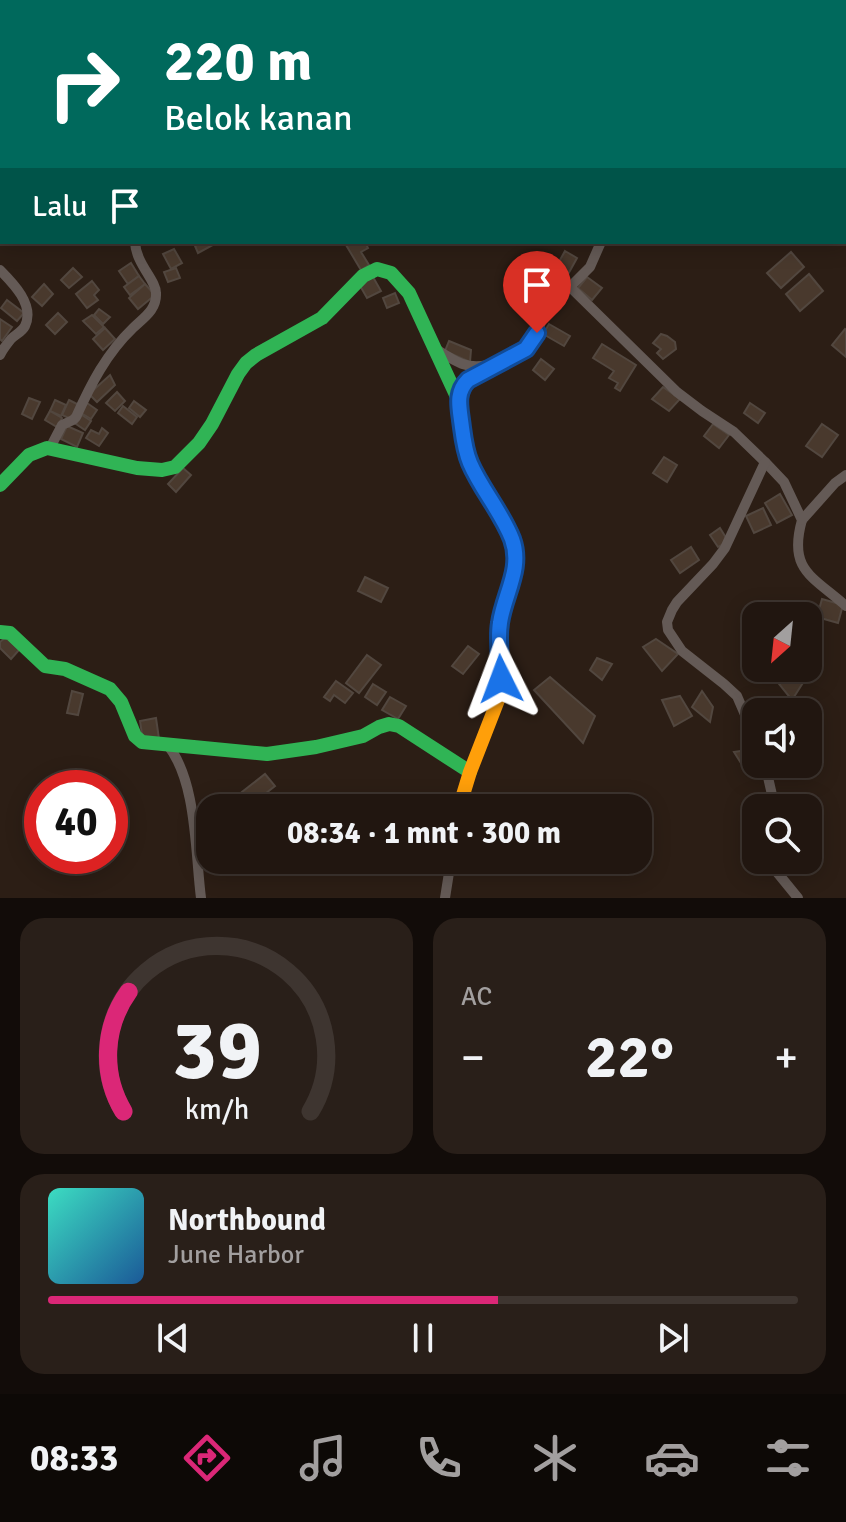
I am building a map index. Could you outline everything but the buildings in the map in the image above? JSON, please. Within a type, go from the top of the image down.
[{"type":"street","points":[[50,448],[62,425],[76,417],[99,370],[153,307],[156,288],[140,264],[135,244]]},
{"type":"street","points":[[458,399],[464,384],[526,349],[537,333],[546,309],[560,292],[570,287],[590,267],[600,244]]},
{"type":"street","points":[[0,485],[29,455],[50,448],[137,468],[162,470],[175,467],[199,443],[212,424],[246,363],[322,318],[363,276],[377,269],[391,273],[409,293],[436,349],[458,399],[468,459],[504,522],[515,551],[513,579],[500,621],[500,695],[463,794]]},
{"type":"street","points":[[0,270],[25,301],[27,315],[23,330],[14,336],[0,355]]},
{"type":"street","points":[[570,287],[677,392],[734,432],[765,462],[784,482],[802,520]]},
{"type":"street","points":[[436,349],[471,367],[501,362]]},
{"type":"street","points":[[742,708],[737,696],[682,651],[668,630],[667,622],[677,602],[725,548],[765,462]]},
{"type":"street","points":[[846,475],[802,520],[797,538],[799,560],[805,572],[846,606]]},
{"type":"street","points":[[0,632],[10,633],[45,666],[65,669],[110,689],[121,702],[135,736],[142,742],[267,754],[363,736],[389,724],[399,726],[470,772]]},
{"type":"street","points":[[167,744],[176,756],[188,791],[201,898]]},
{"type":"street","points":[[445,898],[449,874]]},
{"type":"street","points":[[778,874],[798,898]]},
{"type":"traffic: fast","points":[[0,485],[29,455],[47,448],[137,468],[162,470],[175,467],[199,443],[212,424],[246,363],[322,318],[363,276],[377,269],[391,273],[409,293],[458,399],[465,440]]},
{"type":"traffic: fast","points":[[0,632],[10,633],[45,666],[65,669],[110,689],[121,702],[135,736],[142,742],[267,754],[363,736],[389,724],[399,726],[470,772]]},
{"type":"traffic: slow","points":[[463,794],[500,695],[500,621],[515,569],[512,540],[468,459],[465,440]]},
{"type":"route","points":[[501,679],[500,621],[515,569],[515,551],[504,522],[468,459],[458,399],[468,380],[526,349],[537,333]]}]
